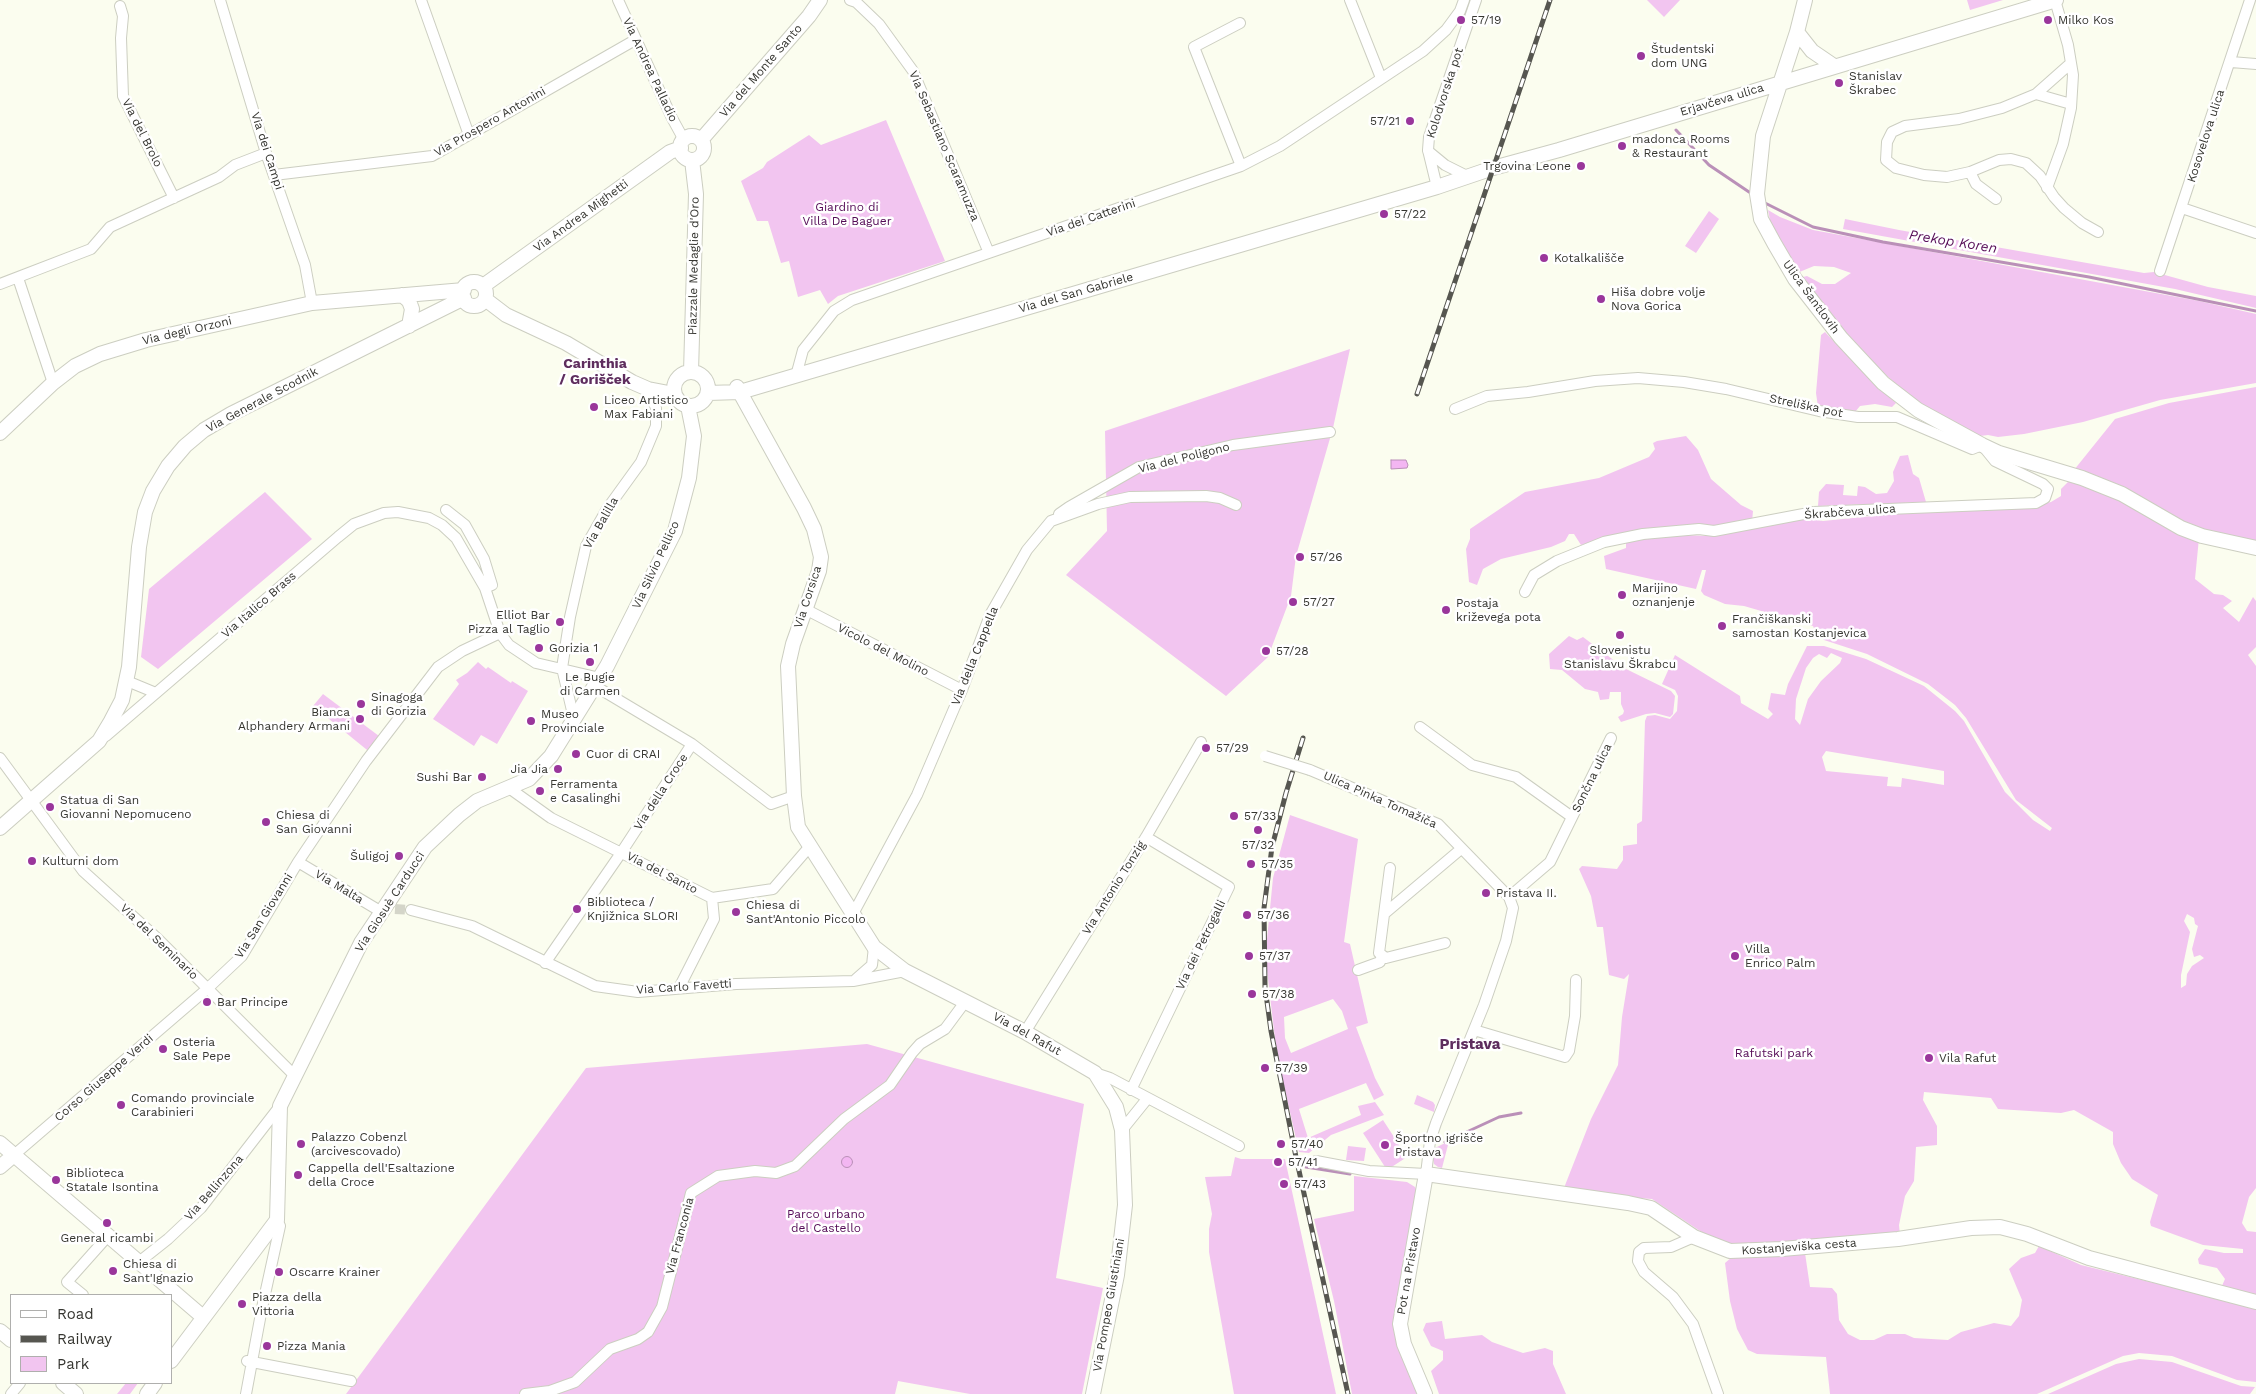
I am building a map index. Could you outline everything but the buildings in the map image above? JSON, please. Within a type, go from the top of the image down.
[{"type":"main road","name":"Via del Monte Santo","points":[[692,160],[703,153],[704,148],[701,140],[809,16],[820,0]]},
{"type":"main road","name":"Ulica Šantlovih","points":[[1805,0],[1797,32],[1763,136],[1757,194],[1761,219],[1795,279],[1841,338],[1883,383],[1918,410],[1982,445]]},
{"type":"main road","name":"Erjavčeva ulica","points":[[1388,201],[2056,0]]},
{"type":"main road","points":[[1797,32],[1812,50],[1834,66]]},
{"type":"main road","points":[[692,160],[684,156],[682,144],[692,136],[701,140]]},
{"type":"main road","name":"Via Andrea Mighetti","points":[[484,293],[682,144]]},
{"type":"main road","name":"Piazzale Medaglie d'Oro","points":[[691,372],[696,194],[692,160]]},
{"type":"main road","name":"Via del San Gabriele","points":[[708,391],[738,390],[796,376],[1388,201]]},
{"type":"main road","name":"Via degli Orzoni","points":[[474,282],[484,293],[474,306],[470,305],[464,294],[470,283],[474,282]]},
{"type":"main road","points":[[484,293],[506,315],[566,343],[632,382],[674,394]]},
{"type":"main road","name":"Via degli Orzoni","points":[[0,433],[75,366],[100,354],[146,340],[312,303],[402,295],[464,294]]},
{"type":"main road","name":"Via Generale Scodnik","points":[[99,742],[122,700],[127,681],[139,547],[145,512],[153,491],[168,466],[185,446],[204,430],[231,414],[409,326],[464,294]]},
{"type":"main road","points":[[402,295],[409,301],[412,309],[409,326]]},
{"type":"main road","points":[[691,372],[701,375],[708,391],[703,402],[693,407],[679,402],[674,394],[674,385],[679,377],[691,372]]},
{"type":"main road","name":"Via Corsica","points":[[738,390],[804,508],[818,542],[821,557],[819,571],[788,666],[794,796],[798,827]]},
{"type":"main road","name":"Via Silvio Pellico","points":[[574,719],[598,682],[675,531],[689,478],[694,436],[688,406]]},
{"type":"main road","name":"Streliška pot","points":[[1982,445],[1999,453],[2082,478],[2114,491],[2181,528],[2202,536],[2256,548]]},
{"type":"main road","name":"Via Giosuè Carducci","points":[[280,1106],[361,942],[386,909],[425,848],[458,815],[477,801],[528,779],[551,756],[574,719]]},
{"type":"main road","name":"Via Italico Brass","points":[[0,828],[99,742]]},
{"type":"main road","name":"Via del Rafut","points":[[798,827],[874,947],[905,971],[1025,1032],[1095,1073]]},
{"type":"main road","name":"Via Pompeo Giustiniani","points":[[1093,1394],[1117,1275],[1125,1205],[1122,1130],[1116,1107],[1095,1073]]},
{"type":"main road","points":[[172,1360],[207,1320],[277,1220],[280,1106]]},
{"type":"main road","points":[[0,1143],[207,1320]]},
{"type":"main road","name":"Corso Giuseppe Verdi","points":[[0,1167],[14,1155]]},
{"type":"main road","name":"Kostanjeviška cesta","points":[[1426,1174],[1628,1203],[1651,1208],[1694,1237],[1730,1251],[1782,1249],[1898,1239],[1971,1228],[2000,1227],[2027,1234],[2089,1258],[2256,1302]]},
{"type":"main road","name":"Pot na Pristavo","points":[[1425,1394],[1404,1344],[1400,1324],[1426,1174]]},
{"type":"main road","points":[[0,1331],[10,1339]]},
{"type":"main road","points":[[64,1384],[76,1394]]},
{"type":"street","name":"Via dei Campi","points":[[220,0],[266,153],[305,265],[312,303]]},
{"type":"street","points":[[421,0],[469,135]]},
{"type":"street","name":"Via Andrea Palladio","points":[[618,0],[682,144]]},
{"type":"street","points":[[1350,0],[1381,78]]},
{"type":"street","name":"Via dei Catterini","points":[[796,376],[802,350],[834,311],[852,300],[1241,166],[1280,146],[1423,51],[1446,30],[1460,11],[1464,0]]},
{"type":"street","name":"Kolodvorska pot","points":[[1437,186],[1428,150],[1429,137],[1476,0]]},
{"type":"street","points":[[2047,188],[2063,144],[2071,104],[2071,63],[2056,0]]},
{"type":"street","name":"Kosovelova ulica","points":[[2160,271],[2231,62],[2250,0]]},
{"type":"street","name":"Via Sebastiano Scaramuzza","points":[[857,1],[879,24],[912,71],[989,253]]},
{"type":"street","name":"Via del Brolo","points":[[120,6],[123,16],[121,38],[123,96],[174,198]]},
{"type":"street","points":[[1240,23],[1194,47],[1241,166]]},
{"type":"street","name":"Via Prospero Antonini","points":[[274,175],[432,156],[635,40]]},
{"type":"street","points":[[2231,62],[2256,64]]},
{"type":"street","points":[[2071,63],[2036,94],[2002,108],[1959,119],[1905,126],[1892,132],[1887,142],[1886,160],[1896,168],[1924,176],[1948,177],[1970,172],[1999,160],[2011,159],[2026,163],[2040,176],[2047,188],[2064,208],[2082,223],[2098,232]]},
{"type":"street","points":[[2036,94],[2071,104]]},
{"type":"street","points":[[1428,150],[1445,165],[1469,176]]},
{"type":"street","points":[[0,284],[91,249],[110,227],[218,178],[235,165],[266,153]]},
{"type":"street","points":[[1970,172],[1976,184],[1996,199]]},
{"type":"street","points":[[2182,208],[2256,232]]},
{"type":"street","points":[[18,278],[53,384]]},
{"type":"street","name":"Streliška pot","points":[[1455,409],[1487,396],[1594,381],[1638,378],[1684,382],[1726,389],[1819,411],[1858,416],[1897,417],[1972,449],[1982,445]]},
{"type":"street","name":"Via Balilla","points":[[562,668],[570,618],[586,546],[607,509],[641,462],[656,426],[656,408],[648,388]]},
{"type":"street","name":"Via del Poligono","points":[[1051,521],[1069,507],[1139,467],[1233,445],[1330,432]]},
{"type":"street","name":"Škrabčeva ulica","points":[[1525,592],[1534,575],[1556,561],[1604,542],[1644,534],[1698,529],[1714,532],[1814,512],[2036,504],[2045,498],[2047,493],[2046,486],[1995,461],[1982,445]]},
{"type":"street","points":[[1051,521],[1098,504],[1130,497],[1206,496],[1220,498],[1236,505]]},
{"type":"street","points":[[446,510],[465,525],[484,559],[492,585],[485,588]]},
{"type":"street","name":"Via Italico Brass","points":[[99,742],[354,524],[384,513],[398,512],[429,518],[442,525],[456,538],[485,588],[500,633]]},
{"type":"street","name":"Via della Cappella","points":[[853,914],[917,795],[962,690],[990,615],[1027,550],[1051,521]]},
{"type":"street","name":"Vicolo del Molino","points":[[805,610],[962,690]]},
{"type":"street","points":[[500,633],[509,645],[536,663],[562,668],[598,682],[692,744],[770,804],[794,796]]},
{"type":"street","name":"Via San Giovanni","points":[[208,989],[242,956],[298,862],[372,754],[438,667],[462,651],[500,633]]},
{"type":"street","points":[[562,668],[574,719]]},
{"type":"street","points":[[127,681],[156,693]]},
{"type":"street","name":"Sončna ulica","points":[[1420,727],[1472,765],[1516,777],[1572,817]]},
{"type":"street","name":"Sončna ulica","points":[[1509,897],[1550,862],[1611,738]]},
{"type":"street","name":"Via Antonio Tonzig","points":[[1025,1032],[1146,837],[1201,742]]},
{"type":"street","name":"Via della Croce","points":[[544,963],[621,853],[692,744]]},
{"type":"street","name":"Ulica Pinka Tomažiča","points":[[1265,756],[1310,770],[1438,824],[1509,897]]},
{"type":"street","name":"Via del Seminario","points":[[0,758],[32,800],[50,829],[83,871],[158,939],[295,1076]]},
{"type":"street","name":"Via del Santo","points":[[509,788],[551,818],[712,898],[772,889],[811,845]]},
{"type":"street","name":"Via dei Petrogalli","points":[[1132,1090],[1229,887],[1146,837]]},
{"type":"street","points":[[1384,914],[1461,849]]},
{"type":"street","name":"Via Malta","points":[[298,862],[386,909]]},
{"type":"street","points":[[1390,868],[1379,953],[1386,958],[1445,942]]},
{"type":"street","points":[[1426,1174],[1430,1141],[1436,1123],[1474,1030],[1506,941],[1513,908],[1509,897]]},
{"type":"street","points":[[679,988],[714,918],[712,898]]},
{"type":"street","name":"Via Carlo Favetti","points":[[411,910],[472,926],[544,963],[595,986],[638,992],[736,984],[853,981],[905,971]]},
{"type":"street","points":[[853,981],[872,964],[874,947]]},
{"type":"street","points":[[1358,970],[1380,962],[1382,955]]},
{"type":"street","points":[[1474,1030],[1565,1056],[1569,1051],[1575,1016],[1576,980]]},
{"type":"street","name":"Corso Giuseppe Verdi","points":[[14,1155],[208,989]]},
{"type":"street","name":"Via Franconia","points":[[526,1394],[550,1391],[575,1382],[610,1349],[638,1339],[648,1332],[662,1306],[691,1193],[718,1176],[755,1171],[776,1173],[794,1166],[844,1119],[890,1085],[920,1044],[945,1029],[964,1002]]},
{"type":"street","name":"Via del Rafut","points":[[1095,1073],[1132,1090],[1239,1146]]},
{"type":"street","points":[[1122,1130],[1147,1098]]},
{"type":"street","name":"Via Bellinzona","points":[[140,1262],[168,1240],[201,1208],[280,1106]]},
{"type":"street","name":"Kostanjeviška cesta","points":[[1316,1161],[1369,1171],[1426,1174]]},
{"type":"street","points":[[246,1394],[249,1361],[280,1226],[277,1220]]},
{"type":"street","points":[[82,1294],[67,1282],[108,1236]]},
{"type":"street","points":[[1694,1237],[1671,1247],[1644,1248],[1639,1252],[1638,1261],[1644,1272],[1673,1297],[1693,1324],[1718,1394]]},
{"type":"street","points":[[249,1361],[351,1381]]},
{"type":"street","points":[[11,1394],[19,1384]]},
{"type":"green space","points":[[1647,0],[1680,0],[1664,17]]},
{"type":"green space","points":[[1967,0],[2003,0],[1970,10]]},
{"type":"green space","name":"Giardino di Villa De Baguer","points":[[886,120],[945,261],[838,296],[828,304],[820,290],[798,297],[789,261],[781,263],[768,221],[757,221],[741,181],[763,168],[767,162],[809,135],[821,145]]},
{"type":"green space","points":[[1768,210],[1780,217],[1813,230],[2199,301],[2256,314],[2256,383],[2160,400],[2083,422],[2024,434],[1998,437],[1980,436],[1923,407],[1903,391],[1858,348],[1803,281],[1803,277],[1807,276],[1822,284],[1835,284],[1851,273],[1834,267],[1814,266],[1797,273],[1771,225]]},
{"type":"green space","points":[[1709,211],[1719,219],[1696,253],[1685,246]]},
{"type":"green space","points":[[1845,219],[2144,273],[2154,272],[2208,287],[2256,296],[2256,308],[2175,289],[1843,229]]},
{"type":"green space","points":[[1825,332],[1874,384],[1896,403],[1892,407],[1875,404],[1860,406],[1855,412],[1818,407],[1816,393],[1821,335]]},
{"type":"green space","points":[[1350,349],[1333,428],[1296,556],[1291,596],[1268,657],[1226,696],[1066,575],[1107,531],[1105,431]]},
{"type":"green space","points":[[2256,387],[2256,544],[2176,521],[2074,470],[2115,419],[2169,403]]},
{"type":"green space","points":[[1686,436],[1698,450],[1711,479],[1741,505],[1753,511],[1752,522],[1741,525],[1617,534],[1581,545],[1574,534],[1569,534],[1565,541],[1551,547],[1501,559],[1483,569],[1477,585],[1469,582],[1466,549],[1470,539],[1470,529],[1525,492],[1599,478],[1649,457],[1655,449],[1653,443],[1657,441]]},
{"type":"green space","points":[[1908,455],[1913,474],[1919,478],[1926,502],[1818,506],[1819,492],[1826,484],[1844,485],[1843,495],[1857,496],[1858,486],[1865,487],[1876,494],[1887,493],[1894,481],[1893,472],[1900,456]]},
{"type":"green space","name":"Rafutski park","points":[[2069,481],[2102,492],[2199,538],[2195,579],[2214,594],[2223,595],[2232,601],[2223,608],[2239,622],[2253,597],[2256,601],[2256,647],[2248,655],[2256,666],[2256,1188],[2249,1197],[2242,1223],[2247,1231],[2256,1232],[2256,1297],[2221,1288],[2225,1279],[2217,1268],[2199,1264],[2198,1259],[2205,1249],[2224,1253],[2243,1253],[2243,1249],[2203,1245],[2151,1226],[2150,1222],[2158,1195],[2132,1179],[2121,1163],[2113,1144],[2113,1132],[2074,1110],[2061,1113],[1998,1109],[1991,1098],[1924,1092],[1923,1100],[1937,1126],[1937,1145],[1916,1147],[1914,1181],[1905,1196],[1899,1225],[1900,1235],[1730,1251],[1652,1199],[1562,1193],[1591,1119],[1618,1065],[1622,1017],[1629,974],[1624,979],[1609,975],[1603,927],[1597,927],[1591,896],[1579,869],[1582,866],[1617,869],[1623,860],[1623,846],[1637,844],[1637,824],[1642,821],[1645,721],[1647,716],[1655,715],[1670,719],[1677,711],[1678,696],[1675,690],[1662,684],[1675,655],[1740,696],[1741,703],[1768,719],[1773,714],[1768,709],[1771,693],[1785,695],[1788,684],[1807,646],[1824,646],[1866,659],[1924,686],[1955,711],[1964,721],[2005,792],[2033,820],[2050,831],[2052,828],[2016,800],[1966,718],[1955,705],[1928,684],[1867,654],[1824,640],[1816,633],[1813,626],[1744,606],[1725,604],[1704,595],[1701,591],[1706,570],[1702,570],[1696,589],[1606,569],[1604,556],[1626,548],[1626,543],[1643,539],[1682,535],[1712,536],[1804,518],[1823,521],[1893,514],[2031,506],[2051,502],[2061,496],[2061,489]],"holes":[[[1831,653],[1842,658],[1840,663],[1821,681],[1808,699],[1800,725],[1795,719],[1796,699],[1806,668],[1813,658],[1819,654],[1827,658]],[[1826,751],[1944,771],[1944,785],[1902,778],[1901,787],[1887,786],[1888,777],[1826,771],[1822,757]],[[2187,914],[2194,918],[2195,924],[2198,926],[2192,949],[2194,957],[2200,955],[2204,958],[2192,966],[2187,974],[2186,985],[2181,988],[2181,975],[2190,932],[2184,921]]]},
{"type":"green space","points":[[265,492],[312,539],[158,669],[141,657],[149,589]]},
{"type":"green space","points":[[1569,636],[1577,640],[1583,637],[1624,668],[1671,691],[1675,696],[1673,714],[1670,717],[1655,713],[1646,714],[1621,722],[1618,717],[1624,711],[1621,704],[1621,692],[1610,692],[1609,699],[1600,700],[1598,692],[1585,689],[1562,670],[1550,669],[1549,654]]},
{"type":"green space","points":[[478,662],[486,669],[488,667],[511,683],[512,681],[528,691],[497,744],[481,735],[474,746],[433,719],[459,684],[456,680],[467,673]]},
{"type":"green space","points":[[323,694],[383,739],[372,754],[313,706]]},
{"type":"green space","points":[[1290,815],[1358,839],[1344,942],[1350,944],[1368,1023],[1356,1027],[1375,1078],[1384,1095],[1374,1100],[1366,1083],[1299,1109],[1308,1138],[1361,1115],[1358,1106],[1375,1102],[1384,1115],[1331,1135],[1309,1153],[1299,1152],[1275,1039],[1267,970],[1267,939],[1273,878]],"holes":[[[1333,999],[1342,1011],[1348,1029],[1291,1053],[1285,1038],[1284,1017]]]},
{"type":"green space","name":"Parco urbano del Castello","points":[[867,1044],[1084,1104],[1056,1278],[1103,1288],[1082,1394],[970,1394],[898,1381],[895,1394],[346,1394],[586,1068]]},
{"type":"green space","points":[[1417,1095],[1433,1102],[1435,1105],[1434,1112],[1414,1104]]},
{"type":"green space","name":"Športno igrišče Pristava","points":[[1383,1120],[1407,1157],[1387,1170],[1363,1133]]},
{"type":"green space","points":[[1449,1141],[1442,1168],[1438,1167],[1434,1164],[1433,1158],[1435,1148]]},
{"type":"green space","points":[[1348,1146],[1366,1148],[1364,1161],[1346,1160]]},
{"type":"green space","points":[[1235,1157],[1241,1159],[1285,1159],[1336,1394],[1234,1394],[1209,1252],[1209,1229],[1212,1214],[1205,1177],[1231,1176]]},
{"type":"green space","points":[[1354,1176],[1407,1182],[1415,1187],[1417,1191],[1396,1312],[1420,1394],[1352,1394],[1334,1301],[1314,1219],[1354,1211]]},
{"type":"green space","points":[[2039,1246],[2081,1265],[2256,1308],[2256,1382],[2237,1380],[2172,1356],[2139,1353],[2123,1356],[2037,1394],[1830,1394],[1826,1357],[1757,1354],[1748,1350],[1737,1329],[1730,1301],[1725,1263],[1732,1257],[1805,1253],[1810,1287],[1832,1288],[1837,1294],[1839,1320],[1848,1334],[1860,1340],[1874,1340],[1887,1334],[1905,1334],[1914,1338],[1948,1340],[1961,1332],[1994,1323],[2011,1326],[2019,1316],[2022,1300],[2009,1269],[2021,1258],[2035,1253]]},
{"type":"green space","points":[[1442,1321],[1445,1339],[1482,1335],[1492,1342],[1523,1353],[1545,1348],[1553,1351],[1553,1364],[1566,1394],[1439,1394],[1431,1371],[1443,1360],[1443,1351],[1431,1346],[1423,1330],[1426,1323]]},
{"type":"green space","points":[[2139,1359],[2172,1362],[2241,1386],[2255,1387],[2250,1394],[2048,1394],[2116,1364]]},
{"type":"green space","points":[[125,1384],[137,1384],[130,1394],[117,1394]]},
{"type":"shaded area","points":[[1391,460],[1406,460],[1407,468],[1391,469]]},
{"type":"shaded area","points":[[847,1156],[853,1162],[847,1168],[841,1162]]},
{"type":"waterway","name":"Prekop Koren","points":[[1676,130],[1709,165],[1752,194]]},
{"type":"waterway","name":"Prekop Koren","points":[[1763,202],[1813,227],[1883,242],[2089,277],[2256,311]]},
{"type":"waterway","points":[[1445,1142],[1499,1117],[1521,1113]]},
{"type":"waterway","points":[[1306,1167],[1350,1174]]},
{"type":"tunnel","points":[[395,909],[411,910]]},
{"type":"railway","points":[[1417,394],[1550,0]]},
{"type":"railway","points":[[1303,738],[1272,847],[1264,908],[1265,987],[1271,1031],[1296,1157],[1348,1394]]},
{"type":"place","name":"57/19","points":[[1461,20]]},
{"type":"place","name":"Milko Kos","points":[[2048,20]]},
{"type":"place","name":"Študentski dom UNG","points":[[1641,56]]},
{"type":"place","name":"Stanislav Škrabec","points":[[1839,83]]},
{"type":"place","name":"57/21","points":[[1410,121]]},
{"type":"place","name":"madonca Rooms & Restaurant","points":[[1622,146]]},
{"type":"place","name":"Trgovina Leone","points":[[1581,166]]},
{"type":"place","name":"57/22","points":[[1384,214]]},
{"type":"place","name":"Kotalkališče","points":[[1544,258]]},
{"type":"place","name":"Hiša dobre volje Nova Gorica","points":[[1601,299]]},
{"type":"place","name":"Liceo Artistico Max Fabiani","points":[[594,407]]},
{"type":"place","name":"57/26","points":[[1300,557]]},
{"type":"place","name":"Marijino oznanjenje","points":[[1622,595]]},
{"type":"place","name":"57/27","points":[[1293,602]]},
{"type":"place","name":"Postaja križevega pota","points":[[1446,610]]},
{"type":"place","name":"Elliot Bar Pizza al Taglio","points":[[560,622]]},
{"type":"place","name":"Frančiškanski samostan Kostanjevica","points":[[1722,626]]},
{"type":"place","name":"Slovenistu Stanislavu Škrabcu","points":[[1620,635]]},
{"type":"place","name":"Gorizia 1","points":[[539,648]]},
{"type":"place","name":"57/28","points":[[1266,651]]},
{"type":"place","name":"Le Bugie di Carmen","points":[[590,662]]},
{"type":"place","name":"Sinagoga di Gorizia","points":[[361,704]]},
{"type":"place","name":"Bianca Alphandery Armani","points":[[360,719]]},
{"type":"place","name":"Museo Provinciale","points":[[531,721]]},
{"type":"place","name":"57/29","points":[[1206,748]]},
{"type":"place","name":"Cuor di CRAI","points":[[576,754]]},
{"type":"place","name":"Jia Jia","points":[[558,769]]},
{"type":"place","name":"Sushi Bar","points":[[482,777]]},
{"type":"place","name":"Ferramenta e Casalinghi","points":[[540,791]]},
{"type":"place","name":"Statua di San Giovanni Nepomuceno","points":[[50,807]]},
{"type":"place","name":"57/33","points":[[1234,816]]},
{"type":"place","name":"Chiesa di San Giovanni","points":[[266,822]]},
{"type":"place","name":"57/32","points":[[1258,830]]},
{"type":"place","name":"Šuligoj","points":[[399,856]]},
{"type":"place","name":"Kulturni dom","points":[[32,861]]},
{"type":"place","name":"57/35","points":[[1251,864]]},
{"type":"place","name":"Pristava II.","points":[[1486,893]]},
{"type":"place","name":"Biblioteca / Knjižnica SLORI","points":[[577,909]]},
{"type":"place","name":"Chiesa di Sant'Antonio Piccolo","points":[[736,912]]},
{"type":"place","name":"57/36","points":[[1247,915]]},
{"type":"place","name":"57/37","points":[[1249,956]]},
{"type":"place","name":"Villa Enrico Palm","points":[[1735,956]]},
{"type":"place","name":"57/38","points":[[1252,994]]},
{"type":"place","name":"Bar Principe","points":[[207,1002]]},
{"type":"place","name":"Osteria Sale Pepe","points":[[163,1049]]},
{"type":"place","name":"Vila Rafut","points":[[1929,1058]]},
{"type":"place","name":"57/39","points":[[1265,1068]]},
{"type":"place","name":"Comando provinciale Carabinieri","points":[[121,1105]]},
{"type":"place","name":"Palazzo Cobenzl (arcivescovado)","points":[[301,1144]]},
{"type":"place","name":"57/40","points":[[1281,1144]]},
{"type":"place","name":"Športno igrišče Pristava","points":[[1385,1145]]},
{"type":"place","name":"57/41","points":[[1278,1162]]},
{"type":"place","name":"Cappella dell'Esaltazione della Croce","points":[[298,1175]]},
{"type":"place","name":"Biblioteca Statale Isontina","points":[[56,1180]]},
{"type":"place","name":"57/43","points":[[1284,1184]]},
{"type":"place","name":"General ricambi","points":[[107,1223]]},
{"type":"place","name":"Chiesa di Sant'Ignazio","points":[[113,1271]]},
{"type":"place","name":"Oscarre Krainer","points":[[279,1272]]},
{"type":"place","name":"Piazza della Vittoria","points":[[242,1304]]},
{"type":"place","name":"Pizza Mania","points":[[267,1346]]},
{"type":"district","name":"Carinthia / Gorišček","points":[[595,372]]},
{"type":"district","name":"Pristava","points":[[1470,1045]]}]
